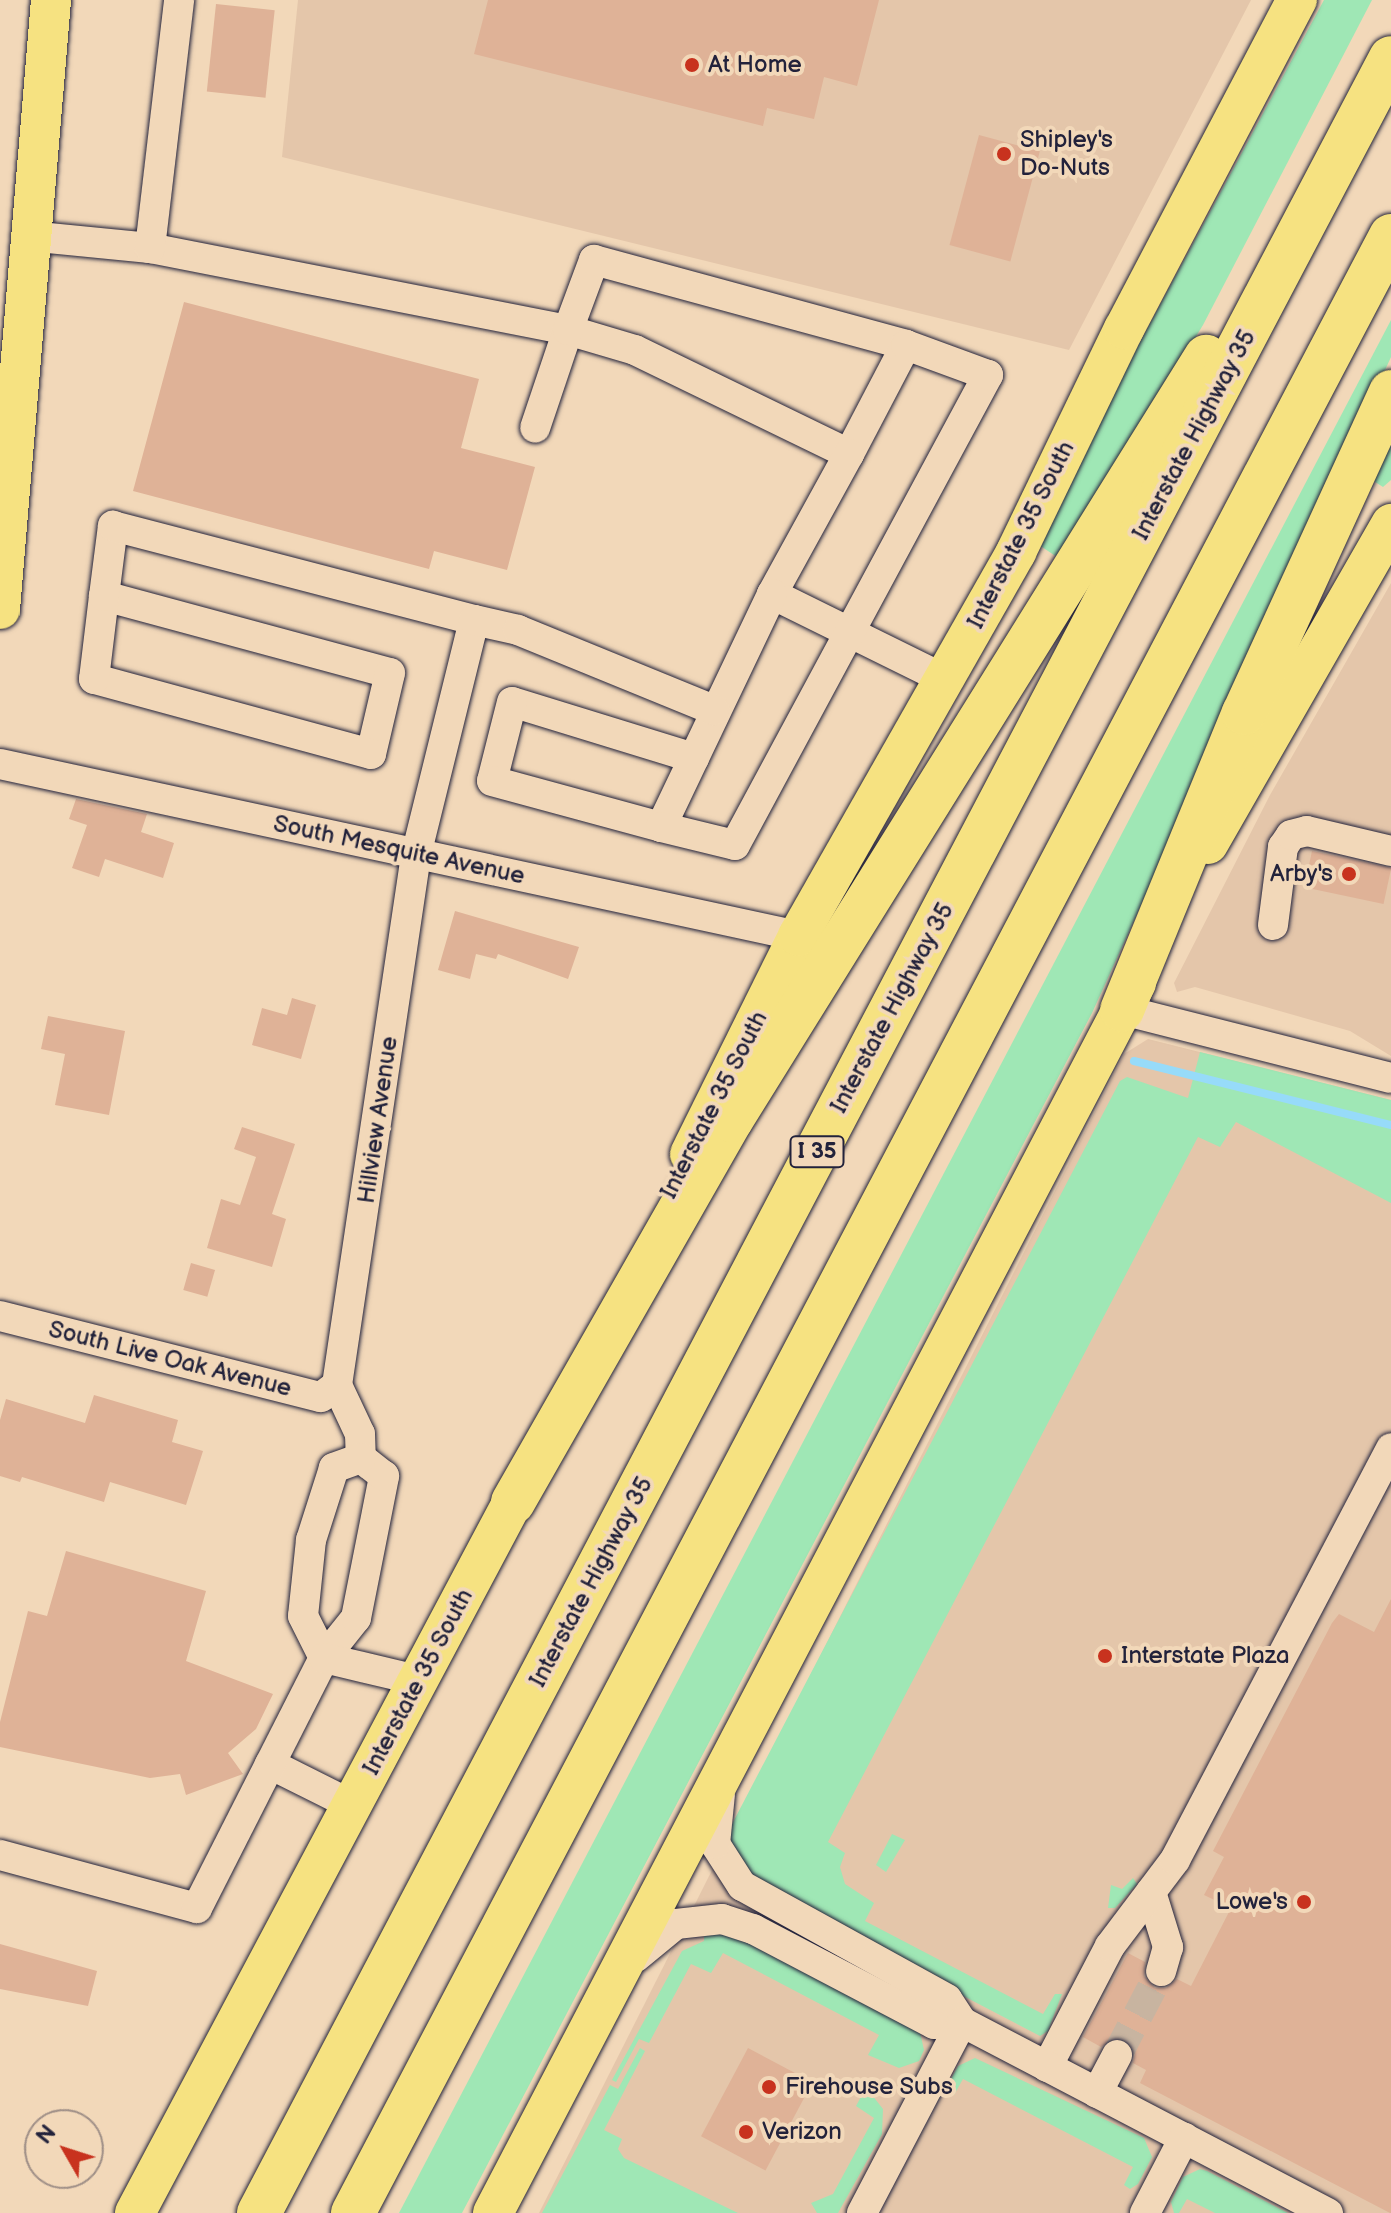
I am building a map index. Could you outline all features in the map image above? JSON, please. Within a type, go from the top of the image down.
[{"type":"highway","points":[[513,1502],[739,1106],[1382,75]]},
{"type":"highway","name":"Interstate Highway 35","points":[[259,2213],[1382,75]]},
{"type":"highway","points":[[353,2213],[1391,236]]},
{"type":"highway","points":[[1122,1010],[1244,713],[1391,392]]},
{"type":"main road","points":[[0,609],[28,236],[51,0]]},
{"type":"main road","name":"Interstate 35 South","points":[[135,2213],[421,1681],[798,936],[1016,552],[1124,329],[1297,0]]},
{"type":"main road","points":[[493,2213],[580,2041],[1227,808],[1391,524]]},
{"type":"street","points":[[150,248],[179,0]]},
{"type":"street","points":[[28,236],[150,248],[568,330],[635,350],[849,454]]},
{"type":"street","points":[[535,428],[594,260],[906,345],[988,375],[735,845],[492,781],[512,702],[694,758]]},
{"type":"street","points":[[661,827],[714,710],[772,594],[906,345]]},
{"type":"street","points":[[104,596],[390,673],[371,754],[94,679],[104,596],[113,526],[518,630],[714,710]]},
{"type":"street","points":[[772,594],[944,679]]},
{"type":"street","name":"Hillview Avenue","points":[[337,1385],[416,855],[474,620]]},
{"type":"street","name":"South Mesquite Avenue","points":[[0,764],[798,936]]},
{"type":"street","points":[[1273,925],[1283,847],[1291,835],[1307,831],[1391,851]]},
{"type":"street","points":[[1122,1010],[1391,1078]]},
{"type":"street","name":"South Live Oak Avenue","points":[[0,1316],[321,1397],[337,1385]]},
{"type":"street","points":[[0,1855],[197,1908],[324,1658],[356,1618],[374,1545],[384,1476],[361,1458],[360,1434],[337,1385]]},
{"type":"street","points":[[1047,2067],[1110,1946],[1175,1860],[1391,1448]]},
{"type":"street","points":[[324,1658],[303,1616],[311,1540],[334,1468],[361,1458]]},
{"type":"street","points":[[324,1658],[421,1681]]},
{"type":"street","points":[[742,1735],[713,1823],[715,1844],[727,1869],[766,1904],[947,1999],[962,2022],[1328,2213]]},
{"type":"street","points":[[270,1764],[352,1805]]},
{"type":"street","points":[[1151,1892],[1166,1934],[1161,1971]]},
{"type":"street","points":[[580,2041],[653,1938],[676,1924],[715,1917],[753,1929],[934,2024],[962,2022]]},
{"type":"street","points":[[862,2213],[962,2022]]},
{"type":"street","points":[[1097,2093],[1117,2055]]},
{"type":"street","points":[[1145,2213],[1184,2138]]},
{"type":"shaded area","points":[[298,0],[1251,0],[1069,350],[282,157]]},
{"type":"shaded area","points":[[1391,583],[1391,1056],[1350,1031],[1195,987],[1177,992],[1174,983],[1270,795]]},
{"type":"shaded area","name":"Interstate Plaza","points":[[1148,1039],[1391,1100],[1391,2213],[539,2213],[1124,1054]]},
{"type":"green space","points":[[1324,0],[1372,0],[1203,325],[1060,559],[1033,541]]},
{"type":"green space","points":[[1391,320],[1391,357],[1092,1013],[462,2213],[399,2213]]},
{"type":"green space","points":[[1391,429],[1391,480],[1383,487],[1369,478]]},
{"type":"green space","points":[[1200,1052],[1391,1100],[1391,1203],[1236,1122],[1220,1147],[1198,1137],[828,1842],[845,1853],[840,1867],[845,1884],[874,1903],[865,1921],[1043,2014],[1055,1994],[1062,1994],[1048,2031],[1040,2036],[758,1889],[730,1857],[731,1826],[1120,1081],[1127,1077],[1188,1098]]},
{"type":"green space","points":[[892,1834],[905,1840],[886,1872],[876,1865]]},
{"type":"green space","points":[[1133,1878],[1137,1884],[1115,1908],[1108,1908],[1111,1885],[1122,1889]]},
{"type":"green space","points":[[731,1933],[920,2032],[924,2050],[919,2061],[899,2068],[868,2055],[879,2035],[723,1953],[711,1973],[691,1964],[649,2043],[639,2039],[616,2082],[612,2080],[682,1951],[704,1941],[704,1934]]},
{"type":"green space","points":[[640,2048],[645,2051],[604,2130],[622,2139],[618,2149],[624,2158],[738,2213],[542,2213],[610,2085],[618,2089]]},
{"type":"green space","points":[[975,2058],[1144,2138],[1152,2157],[1138,2184],[1130,2189],[1124,2185],[1133,2167],[963,2079],[954,2095],[948,2096],[946,2088],[958,2066]]},
{"type":"green space","points":[[863,2093],[872,2095],[883,2109],[882,2134],[838,2213],[817,2213],[811,2203],[833,2194],[874,2118],[856,2106]]},
{"type":"green space","points":[[1200,2169],[1288,2213],[1215,2213],[1187,2199],[1179,2213],[1174,2213],[1171,2202],[1183,2177]]},
{"type":"building","name":"At Home","points":[[488,0],[879,0],[857,86],[824,77],[814,119],[767,108],[763,126],[474,54]]},
{"type":"building","points":[[216,4],[275,10],[265,98],[207,92]]},
{"type":"building","points":[[979,135],[1040,151],[1010,261],[949,245]]},
{"type":"building","points":[[184,302],[479,379],[461,448],[535,467],[507,570],[434,551],[429,569],[133,491]]},
{"type":"building","points":[[76,799],[147,814],[141,832],[174,843],[163,878],[105,859],[99,877],[72,868],[87,825],[69,819]]},
{"type":"building","name":"Arby's","points":[[1312,851],[1391,868],[1384,904],[1304,887]]},
{"type":"building","points":[[455,911],[579,947],[568,979],[498,954],[496,959],[476,954],[470,979],[438,970]]},
{"type":"building","points":[[292,998],[316,1005],[301,1059],[252,1045],[262,1008],[287,1015]]},
{"type":"building","points":[[48,1016],[125,1031],[109,1115],[55,1105],[65,1054],[41,1049]]},
{"type":"building","points":[[242,1127],[295,1144],[272,1214],[286,1219],[272,1267],[207,1248],[221,1199],[240,1205],[256,1157],[234,1149]]},
{"type":"building","points":[[191,1263],[215,1270],[207,1297],[183,1290]]},
{"type":"building","points":[[94,1395],[178,1420],[172,1442],[203,1451],[186,1505],[110,1482],[104,1502],[22,1477],[20,1482],[0,1476],[0,1420],[6,1399],[85,1423]]},
{"type":"building","points":[[66,1551],[206,1591],[186,1661],[273,1694],[256,1729],[228,1753],[243,1774],[186,1795],[180,1774],[150,1778],[0,1747],[0,1722],[28,1611],[47,1616]]},
{"type":"building","name":"Lowe's","points":[[1391,1599],[1390,2213],[1140,2083],[1146,2070],[1133,2063],[1135,2054],[1126,2040],[1116,2037],[1101,2047],[1083,2037],[1128,1953],[1145,1962],[1144,1976],[1155,1988],[1166,1988],[1177,1979],[1191,1986],[1231,1908],[1204,1895],[1224,1857],[1213,1851],[1332,1623],[1339,1614],[1374,1632]]},
{"type":"building","points":[[0,1944],[97,1971],[88,2006],[0,1989]]},
{"type":"building","points":[[748,2048],[812,2082],[766,2171],[701,2136]]},
{"type":"waterway","points":[[1134,1061],[1391,1125]]},
{"type":"tunnel","points":[[1117,2055],[1161,1971]]},
{"type":"place","name":"At Home","points":[[692,65]]},
{"type":"place","name":"Shipley's Do-Nuts","points":[[1004,154]]},
{"type":"place","name":"Arby's","points":[[1349,874]]},
{"type":"place","name":"Interstate Plaza","points":[[1105,1656]]},
{"type":"place","name":"Lowe's","points":[[1304,1902]]},
{"type":"place","name":"Firehouse Subs","points":[[769,2087]]},
{"type":"place","name":"Verizon","points":[[746,2132]]}]
